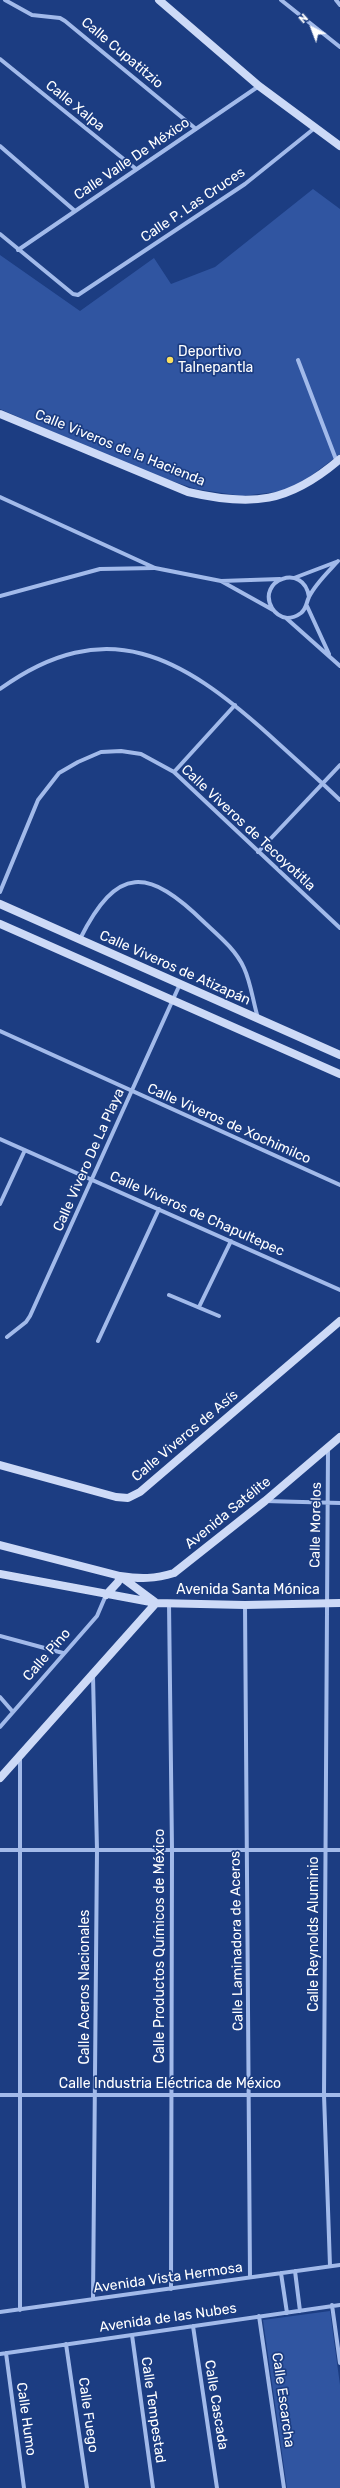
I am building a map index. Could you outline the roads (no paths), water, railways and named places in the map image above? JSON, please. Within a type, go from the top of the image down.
[{"type":"street","name":"Calle Cupatitzio","points":[[5,0],[32,16],[60,18],[65,21],[196,129]]},
{"type":"street","points":[[159,0],[259,86],[340,146]]},
{"type":"street","points":[[281,0],[340,47]]},
{"type":"street","points":[[336,0],[340,6]]},
{"type":"street","name":"Calle Xalpa","points":[[0,59],[136,169]]},
{"type":"street","name":"Calle Valle De México","points":[[18,250],[259,86]]},
{"type":"street","name":"Calle P. Las Cruces","points":[[18,250],[73,294],[78,295],[245,184],[316,127]]},
{"type":"street","points":[[0,146],[75,211]]},
{"type":"street","points":[[0,234],[18,250]]},
{"type":"street","points":[[298,360],[339,463]]},
{"type":"street","name":"Calle Viveros de la Hacienda","points":[[0,414],[188,492],[209,497],[241,500],[276,497],[294,492],[339,463]]},
{"type":"street","points":[[1,498],[156,568]]},
{"type":"street","points":[[0,596],[100,569],[156,568],[220,581],[280,579],[294,578],[339,560]]},
{"type":"street","points":[[286,618],[295,617],[307,606],[309,597],[339,560]]},
{"type":"street","points":[[294,578],[303,583],[309,597]]},
{"type":"street","points":[[273,610],[269,602],[269,593],[273,585],[280,579]]},
{"type":"street","points":[[220,581],[286,618],[340,666]]},
{"type":"street","points":[[307,606],[330,656]]},
{"type":"street","points":[[0,689],[18,676],[71,653],[120,650],[146,654],[188,671],[235,705],[340,800]]},
{"type":"street","points":[[174,772],[235,705]]},
{"type":"street","name":"Calle Viveros de Tecoyotitla","points":[[0,892],[38,800],[59,774],[78,762],[101,752],[121,751],[141,754],[174,772],[340,928]]},
{"type":"street","points":[[258,852],[340,765]]},
{"type":"street","points":[[80,939],[93,913],[108,894],[126,884],[147,881],[171,893],[190,907],[235,953],[244,968],[258,1019]]},
{"type":"street","name":"Calle Viveros de Atizapán","points":[[0,904],[340,1055]]},
{"type":"street","points":[[0,924],[340,1074]]},
{"type":"street","name":"Calle Vivero De La Playa","points":[[7,1337],[26,1322],[30,1316],[93,1180],[180,984]]},
{"type":"street","name":"Calle Viveros de Xochimilco","points":[[0,1031],[340,1185]]},
{"type":"street","name":"Calle Viveros de Chapultepec","points":[[0,1139],[340,1290]]},
{"type":"street","points":[[0,1204],[25,1150]]},
{"type":"street","points":[[98,1341],[160,1210]]},
{"type":"street","points":[[199,1307],[231,1241]]},
{"type":"street","points":[[169,1295],[219,1316]]},
{"type":"street","name":"Calle Viveros de Asís","points":[[0,1465],[116,1497],[128,1498],[140,1492],[340,1321]]},
{"type":"street","name":"Avenida Satélite","points":[[120,1576],[146,1579],[159,1578],[174,1573],[265,1501],[340,1437]]},
{"type":"street","name":"Calle Morelos","points":[[326,1603],[328,1447]]},
{"type":"street","points":[[265,1501],[340,1503]]},
{"type":"street","points":[[0,1545],[120,1576],[156,1603],[0,1778]]},
{"type":"street","name":"Avenida Santa Mónica","points":[[0,1574],[106,1595],[156,1603],[245,1605],[340,1603]]},
{"type":"street","points":[[106,1595],[118,1582],[120,1576]]},
{"type":"street","name":"Calle Pino","points":[[0,1726],[97,1616],[106,1595]]},
{"type":"street","name":"Calle Productos Químicos de México","points":[[169,1603],[172,1850],[170,2095],[171,2289]]},
{"type":"street","name":"Calle Reynolds Aluminio","points":[[326,1603],[324,2095],[330,2266]]},
{"type":"street","name":"Calle Laminadora de Aceros","points":[[245,1605],[250,2095],[250,2278]]},
{"type":"street","points":[[0,1636],[63,1654]]},
{"type":"street","name":"Calle Aceros Nacionales","points":[[93,1674],[97,1850],[93,2299]]},
{"type":"street","points":[[0,1697],[13,1712]]},
{"type":"street","points":[[20,1756],[18,2095],[20,2310]]},
{"type":"street","points":[[0,1850],[340,1850]]},
{"type":"street","name":"Calle Industria Eléctrica de México","points":[[0,2095],[340,2095]]},
{"type":"street","name":"Avenida Vista Hermosa","points":[[0,2312],[340,2265]]},
{"type":"street","points":[[295,2271],[300,2311]]},
{"type":"street","points":[[281,2273],[287,2313]]},
{"type":"street","points":[[332,2305],[340,2363]]},
{"type":"street","name":"Avenida de las Nubes","points":[[0,2354],[340,2305]]},
{"type":"street","name":"Calle Escarcha","points":[[259,2316],[284,2488]]},
{"type":"street","name":"Calle Cascada","points":[[192,2326],[217,2488]]},
{"type":"street","name":"Calle Tempestad","points":[[132,2335],[153,2488]]},
{"type":"street","name":"Calle Fuego","points":[[66,2344],[87,2488]]},
{"type":"street","name":"Calle Humo","points":[[6,2353],[24,2488]]},
{"type":"place","name":"Deportivo Talnepantla","points":[[170,360]]}]
